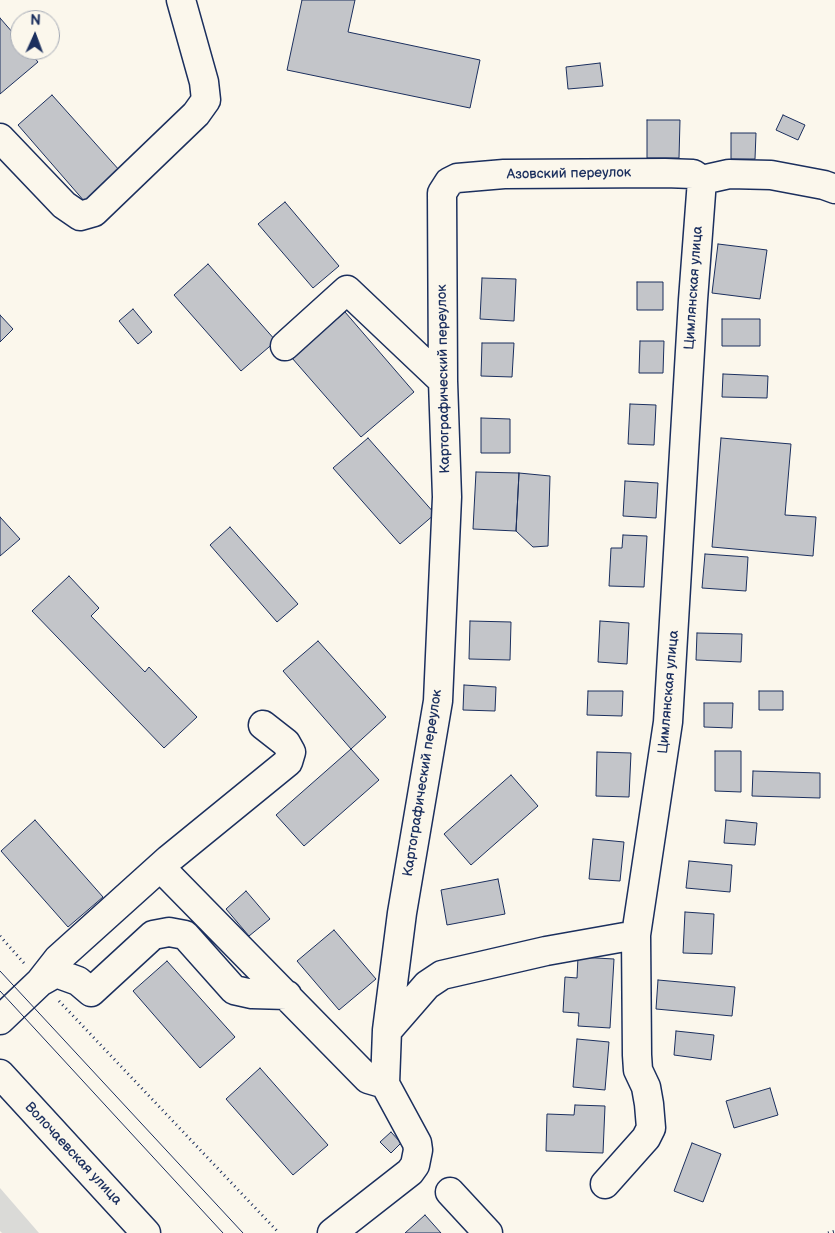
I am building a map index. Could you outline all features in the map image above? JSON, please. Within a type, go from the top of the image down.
[{"type":"street","points":[[0,138],[64,205],[80,216],[94,212],[196,114],[206,100],[204,82],[182,0]]},
{"type":"street","name":"Азовский переулок","points":[[442,193],[449,182],[457,178],[504,174],[665,172],[693,174],[702,180]]},
{"type":"street","points":[[702,180],[729,174],[771,175],[824,185],[835,189]]},
{"type":"street","name":"Цимлянская улица","points":[[605,1184],[646,1138],[651,1128],[646,1088],[638,1070],[636,1055],[636,935],[668,722],[692,310],[702,180]]},
{"type":"street","name":"Картографический переулок","points":[[385,1084],[387,1031],[402,913],[438,701],[447,497],[443,381],[442,193]]},
{"type":"street","points":[[285,346],[347,290],[443,381]]},
{"type":"street","points":[[0,1020],[40,982],[58,959],[160,867],[288,762],[291,752],[286,742],[263,725]]},
{"type":"street","points":[[160,867],[368,1079],[385,1084],[417,1143],[418,1150],[415,1165],[410,1172],[332,1233]]},
{"type":"street","points":[[40,982],[56,973],[78,980],[91,992],[153,935],[169,932],[185,935],[234,990],[252,994],[287,995]]},
{"type":"street","points":[[387,1031],[427,985],[442,975],[546,952],[636,935]]},
{"type":"street","name":"Волочаевская улица","points":[[0,1074],[146,1233]]},
{"type":"street","points":[[450,1192],[488,1233]]},
{"type":"path","points":[[0,936],[40,982],[278,1233]]},
{"type":"path","points":[[828,1233],[835,1231]]},
{"type":"shaded area","points":[[0,1188],[39,1233],[2,1233],[0,1231]]},
{"type":"building","points":[[302,0],[355,0],[348,32],[480,60],[470,108],[287,70]]},
{"type":"building","points":[[0,18],[10,30],[10,60],[36,60],[38,62],[0,94]]},
{"type":"building","points":[[600,63],[603,86],[568,89],[566,67]]},
{"type":"building","points":[[52,95],[120,171],[85,202],[18,125]]},
{"type":"building","points":[[783,115],[805,125],[798,140],[776,130]]},
{"type":"building","points":[[647,120],[680,120],[679,158],[647,158]]},
{"type":"building","points":[[731,133],[756,133],[755,159],[731,159]]},
{"type":"building","points":[[285,202],[339,266],[313,288],[258,224]]},
{"type":"building","points":[[718,244],[767,250],[760,299],[712,293]]},
{"type":"building","points":[[208,264],[276,341],[241,371],[174,295]]},
{"type":"building","points":[[482,278],[516,279],[514,321],[480,319]]},
{"type":"building","points":[[637,282],[663,282],[663,310],[637,310]]},
{"type":"building","points":[[133,309],[152,332],[138,344],[119,321]]},
{"type":"building","points":[[345,312],[414,392],[361,437],[292,358]]},
{"type":"building","points":[[0,315],[13,329],[0,342]]},
{"type":"building","points":[[722,319],[760,319],[760,346],[722,346]]},
{"type":"building","points":[[640,341],[664,341],[663,373],[639,373]]},
{"type":"building","points":[[482,343],[514,343],[512,377],[481,376]]},
{"type":"building","points":[[723,374],[768,376],[767,398],[722,397]]},
{"type":"building","points":[[630,404],[656,405],[654,445],[628,444]]},
{"type":"building","points":[[481,418],[510,419],[510,453],[481,453]]},
{"type":"building","points":[[368,438],[435,514],[400,544],[333,468]]},
{"type":"building","points":[[721,438],[791,444],[785,515],[816,517],[813,556],[712,547]]},
{"type":"building","points":[[476,472],[519,473],[516,531],[473,529]]},
{"type":"building","points":[[519,473],[550,476],[548,546],[533,547],[516,531]]},
{"type":"building","points":[[625,481],[658,483],[656,518],[623,516]]},
{"type":"building","points":[[0,517],[20,539],[0,556]]},
{"type":"building","points":[[230,527],[298,604],[277,622],[210,545]]},
{"type":"building","points":[[623,535],[647,536],[644,587],[609,586],[611,548],[622,548]]},
{"type":"building","points":[[705,554],[748,557],[746,591],[702,588]]},
{"type":"building","points":[[69,576],[99,608],[91,616],[145,672],[149,667],[197,717],[164,748],[32,611]]},
{"type":"building","points":[[470,621],[511,622],[510,660],[469,659]]},
{"type":"building","points":[[600,621],[629,623],[627,664],[598,662]]},
{"type":"building","points":[[697,633],[742,634],[741,662],[696,660]]},
{"type":"building","points":[[318,641],[386,717],[351,749],[283,671]]},
{"type":"building","points":[[464,685],[496,687],[495,711],[463,710]]},
{"type":"building","points":[[588,691],[623,691],[622,716],[587,715]]},
{"type":"building","points":[[759,691],[783,691],[783,710],[759,710]]},
{"type":"building","points":[[704,703],[733,703],[732,728],[704,727]]},
{"type":"building","points":[[351,749],[379,780],[304,846],[276,815]]},
{"type":"building","points":[[715,751],[741,751],[741,792],[715,791]]},
{"type":"building","points":[[597,752],[631,753],[629,797],[596,796]]},
{"type":"building","points":[[753,771],[820,773],[820,798],[752,796]]},
{"type":"building","points":[[511,775],[538,806],[471,865],[444,834]]},
{"type":"building","points":[[35,820],[103,897],[68,927],[1,851]]},
{"type":"building","points":[[726,820],[757,823],[755,845],[724,843]]},
{"type":"building","points":[[593,839],[624,842],[620,881],[589,879]]},
{"type":"building","points":[[689,861],[732,865],[730,892],[686,888]]},
{"type":"building","points":[[498,879],[505,914],[447,925],[441,890]]},
{"type":"building","points":[[246,891],[270,919],[249,936],[226,909]]},
{"type":"building","points":[[685,912],[714,914],[712,954],[683,953]]},
{"type":"building","points":[[334,930],[376,979],[339,1010],[297,961]]},
{"type":"building","points":[[578,957],[614,959],[610,1028],[578,1026],[579,1013],[563,1012],[565,977],[577,978]]},
{"type":"building","points":[[167,961],[235,1037],[200,1068],[133,991]]},
{"type":"building","points":[[658,980],[735,987],[732,1016],[656,1009]]},
{"type":"building","points":[[676,1031],[714,1035],[711,1060],[674,1055]]},
{"type":"building","points":[[577,1039],[609,1042],[605,1090],[573,1087]]},
{"type":"building","points":[[260,1068],[328,1145],[293,1175],[226,1099]]},
{"type":"building","points":[[770,1088],[778,1115],[734,1128],[726,1101]]},
{"type":"building","points":[[575,1105],[605,1106],[603,1153],[546,1151],[547,1114],[574,1115]]},
{"type":"building","points":[[391,1132],[401,1143],[391,1153],[380,1142]]},
{"type":"building","points":[[692,1143],[721,1154],[703,1202],[674,1191]]},
{"type":"building","points":[[425,1215],[441,1233],[405,1233]]},
{"type":"tram line","points":[[0,971],[243,1233]]},
{"type":"tram line","points":[[0,991],[223,1233]]}]
